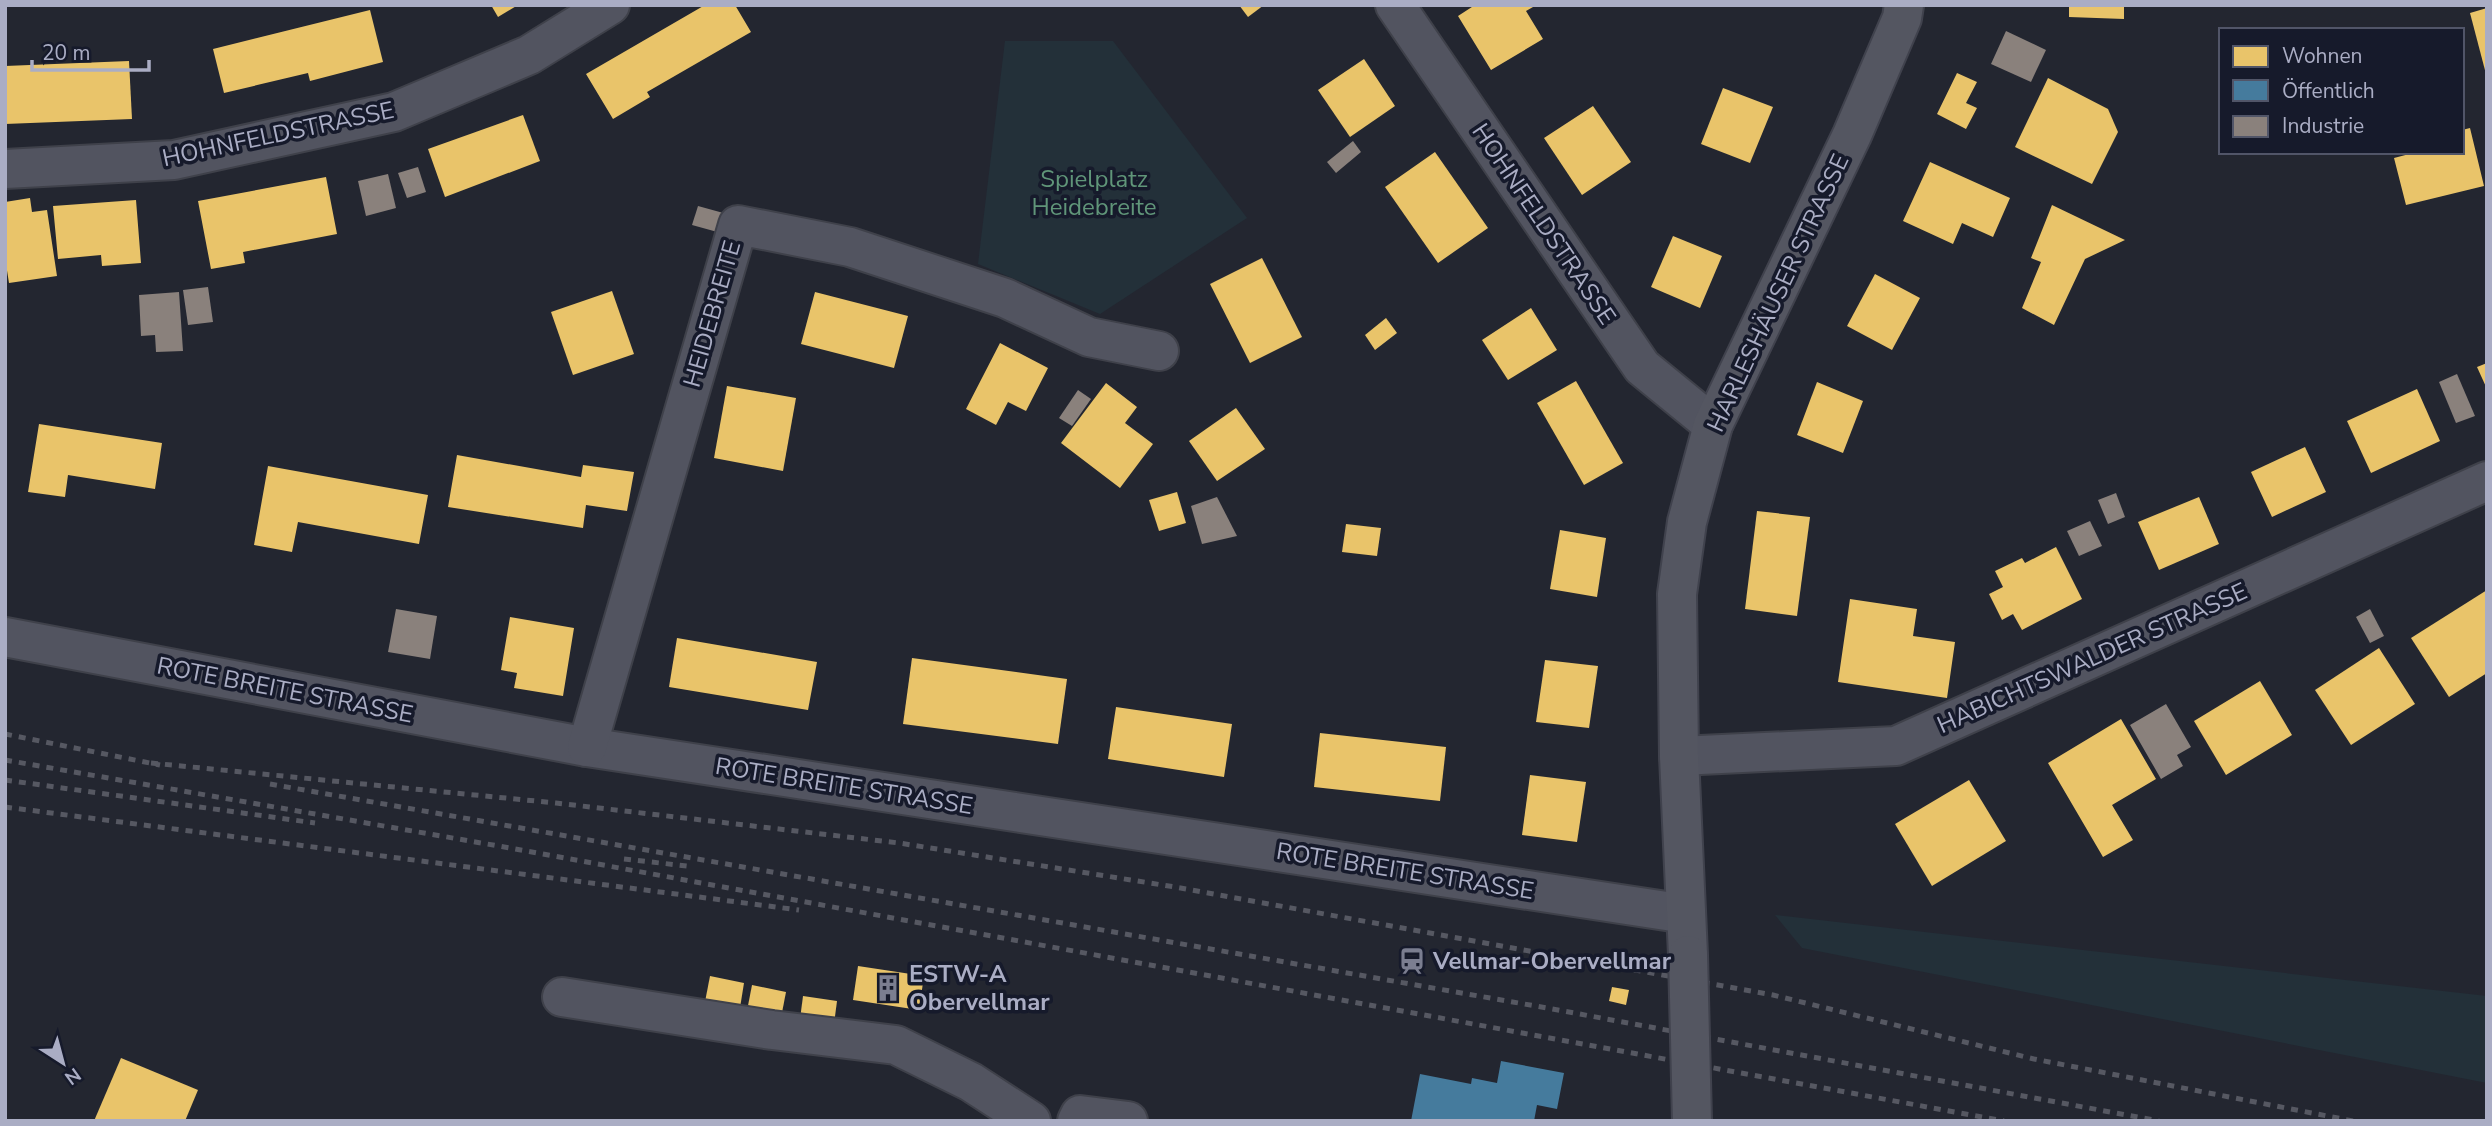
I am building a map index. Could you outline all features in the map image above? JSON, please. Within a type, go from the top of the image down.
[{"type":"main road","name":"HARLESHÄUSER STRASSE","points":[[1692,1121],[1679,756],[1677,594],[1687,523],[1713,425],[1852,135],[1902,18],[1904,5]]},
{"type":"street","name":"HOHNFELDSTRASSE","points":[[5,169],[174,160],[394,112],[529,55],[610,5]]},
{"type":"street","name":"HOHNFELDSTRASSE","points":[[1395,5],[1642,367],[1713,425]]},
{"type":"street","name":"HEIDEBREITE","points":[[587,747],[738,225],[850,247],[1005,298],[1089,337],[1159,351]]},
{"type":"street","name":"HABICHTSWALDER STRASSE","points":[[1679,756],[1896,746],[2487,481]]},
{"type":"street","name":"ROTE BREITE STRASSE","points":[[5,637],[587,747],[1686,914]]},
{"type":"street","points":[[562,997],[772,1030],[896,1045],[971,1082],[1031,1121]]},
{"type":"street","points":[[1077,1121],[1080,1115],[1128,1121]]},
{"type":"green space","name":"Spielplatz Heidebreite","points":[[1005,41],[1113,41],[1247,218],[1100,314],[978,264]]},
{"type":"green space","points":[[1775,915],[2487,996],[2487,1083],[1802,948]]},
{"type":"building: Wohnen","points":[[491,5],[518,5],[498,17]]},
{"type":"building: Wohnen","points":[[705,5],[735,5],[751,32],[647,92],[650,97],[613,119],[586,74]]},
{"type":"building: Wohnen","points":[[1239,5],[1264,5],[1248,17]]},
{"type":"building: Wohnen","points":[[1475,5],[1532,5],[1533,7],[1526,11],[1543,39],[1491,70],[1458,16]]},
{"type":"building: Wohnen","points":[[2069,5],[2124,5],[2124,19],[2069,17]]},
{"type":"building: Wohnen","points":[[2487,8],[2487,74],[2486,74],[2470,13]]},
{"type":"building: Wohnen","points":[[370,10],[383,62],[310,81],[308,73],[224,93],[213,49]]},
{"type":"building: Wohnen","points":[[1364,59],[1395,106],[1350,137],[1318,90]]},
{"type":"building: Wohnen","points":[[129,61],[132,119],[5,124],[5,66]]},
{"type":"building: Wohnen","points":[[1957,73],[1977,82],[1966,103],[1977,108],[1966,129],[1937,114]]},
{"type":"building: Wohnen","points":[[2048,78],[2108,109],[2118,132],[2092,184],[2015,147]]},
{"type":"building: Wohnen","points":[[1723,88],[1773,107],[1750,163],[1701,144]]},
{"type":"building: Wohnen","points":[[1593,106],[1631,162],[1582,195],[1544,138]]},
{"type":"building: Wohnen","points":[[523,115],[540,161],[445,197],[428,149]]},
{"type":"building: Wohnen","points":[[2470,128],[2484,186],[2406,205],[2394,158],[2409,154],[2464,154],[2464,130]]},
{"type":"building: Wohnen","points":[[1435,152],[1488,228],[1438,263],[1385,187]]},
{"type":"building: Wohnen","points":[[1930,162],[2010,198],[1993,237],[1962,223],[1953,244],[1903,221]]},
{"type":"building: Wohnen","points":[[326,177],[337,234],[243,252],[245,263],[211,269],[198,201]]},
{"type":"building: Wohnen","points":[[30,198],[32,212],[47,210],[57,276],[9,283],[5,258],[5,202]]},
{"type":"building: Wohnen","points":[[136,200],[141,263],[102,266],[101,255],[58,259],[53,206]]},
{"type":"building: Wohnen","points":[[2052,205],[2125,240],[2085,259],[2054,325],[2022,308],[2041,262],[2031,258]]},
{"type":"building: Wohnen","points":[[1673,236],[1722,256],[1700,308],[1651,287]]},
{"type":"building: Wohnen","points":[[1262,258],[1302,337],[1250,363],[1210,284]]},
{"type":"building: Wohnen","points":[[1875,274],[1920,298],[1892,350],[1847,326]]},
{"type":"building: Wohnen","points":[[612,291],[634,354],[573,375],[551,312]]},
{"type":"building: Wohnen","points":[[815,292],[908,316],[894,368],[801,344]]},
{"type":"building: Wohnen","points":[[1531,308],[1557,350],[1508,380],[1482,340]]},
{"type":"building: Wohnen","points":[[1386,318],[1397,333],[1375,350],[1365,335]]},
{"type":"building: Wohnen","points":[[1000,343],[1048,368],[1026,411],[1008,402],[996,425],[966,409]]},
{"type":"building: Wohnen","points":[[2487,363],[2487,389],[2477,367]]},
{"type":"building: Wohnen","points":[[1576,381],[1623,463],[1584,485],[1537,403]]},
{"type":"building: Wohnen","points":[[1817,382],[1863,401],[1843,453],[1797,435]]},
{"type":"building: Wohnen","points":[[1106,383],[1137,407],[1125,423],[1153,444],[1120,488],[1061,443]]},
{"type":"building: Wohnen","points":[[727,386],[796,398],[783,471],[714,458]]},
{"type":"building: Wohnen","points":[[2417,389],[2440,441],[2371,473],[2347,421]]},
{"type":"building: Wohnen","points":[[1236,408],[1265,449],[1217,481],[1189,441]]},
{"type":"building: Wohnen","points":[[39,424],[162,443],[155,489],[68,475],[65,497],[28,492]]},
{"type":"building: Wohnen","points":[[2305,447],[2326,492],[2272,517],[2251,472]]},
{"type":"building: Wohnen","points":[[457,455],[581,477],[583,465],[634,472],[627,511],[586,505],[583,528],[448,507]]},
{"type":"building: Wohnen","points":[[268,466],[428,495],[419,544],[298,522],[292,552],[254,545]]},
{"type":"building: Wohnen","points":[[1177,492],[1186,523],[1159,531],[1149,500]]},
{"type":"building: Wohnen","points":[[2199,497],[2219,544],[2159,570],[2138,522]]},
{"type":"building: Wohnen","points":[[1757,511],[1810,517],[1797,616],[1745,609]]},
{"type":"building: Wohnen","points":[[1346,524],[1381,528],[1377,556],[1342,552]]},
{"type":"building: Wohnen","points":[[1560,530],[1606,538],[1597,597],[1550,589]]},
{"type":"building: Wohnen","points":[[2056,547],[2082,599],[2022,630],[2013,614],[2002,620],[1989,594],[2003,587],[1995,571],[2022,558],[2025,563]]},
{"type":"building: Wohnen","points":[[2487,590],[2487,673],[2449,697],[2411,638]]},
{"type":"building: Wohnen","points":[[1850,599],[1917,609],[1913,636],[1955,642],[1947,698],[1838,682]]},
{"type":"building: Wohnen","points":[[510,617],[574,628],[563,696],[514,688],[517,673],[501,670]]},
{"type":"building: Wohnen","points":[[677,638],[817,662],[808,710],[669,687]]},
{"type":"building: Wohnen","points":[[2379,648],[2415,704],[2351,745],[2315,690]]},
{"type":"building: Wohnen","points":[[912,658],[1067,679],[1058,744],[903,724]]},
{"type":"building: Wohnen","points":[[1545,660],[1598,666],[1589,728],[1536,722]]},
{"type":"building: Wohnen","points":[[2260,681],[2292,735],[2226,775],[2194,721]]},
{"type":"building: Wohnen","points":[[1116,707],[1232,724],[1224,777],[1108,759]]},
{"type":"building: Wohnen","points":[[2121,719],[2156,779],[2112,805],[2133,840],[2103,857],[2048,763]]},
{"type":"building: Wohnen","points":[[1320,733],[1446,747],[1440,801],[1314,787]]},
{"type":"building: Wohnen","points":[[1530,775],[1586,782],[1577,842],[1522,835]]},
{"type":"building: Wohnen","points":[[1969,780],[2006,841],[1932,886],[1895,824]]},
{"type":"building: Wohnen","name":"ESTW-A Obervellmar","points":[[858,966],[924,976],[919,1010],[853,1000]]},
{"type":"building: Wohnen","points":[[710,976],[744,983],[739,1014],[704,1007]]},
{"type":"building: Wohnen","points":[[752,985],[786,992],[780,1023],[746,1016]]},
{"type":"building: Wohnen","points":[[1612,987],[1629,990],[1626,1005],[1609,1001]]},
{"type":"building: Wohnen","points":[[803,996],[837,1001],[833,1032],[799,1027]]},
{"type":"building: Wohnen","points":[[121,1058],[198,1090],[185,1121],[94,1121]]},
{"type":"building: Öffentlich","points":[[1501,1061],[1564,1073],[1557,1109],[1537,1105],[1534,1121],[1411,1121],[1420,1074],[1471,1084],[1472,1078],[1497,1083]]},
{"type":"building: Industrie","points":[[2006,31],[2046,50],[2031,82],[1991,64]]},
{"type":"building: Industrie","points":[[1353,141],[1361,152],[1336,173],[1327,162]]},
{"type":"building: Industrie","points":[[418,167],[426,192],[407,198],[398,173]]},
{"type":"building: Industrie","points":[[388,174],[396,208],[366,216],[358,181]]},
{"type":"building: Industrie","points":[[698,206],[727,214],[721,233],[692,225]]},
{"type":"building: Industrie","points":[[208,287],[213,322],[188,325],[183,290]]},
{"type":"building: Industrie","points":[[179,292],[183,351],[156,352],[155,335],[141,336],[139,295]]},
{"type":"building: Industrie","points":[[2457,374],[2475,416],[2456,423],[2439,382]]},
{"type":"building: Industrie","points":[[1078,390],[1091,399],[1072,426],[1059,418]]},
{"type":"building: Industrie","points":[[2116,493],[2125,517],[2108,524],[2098,500]]},
{"type":"building: Industrie","points":[[1217,497],[1237,536],[1202,544],[1191,506]]},
{"type":"building: Industrie","points":[[2090,521],[2102,546],[2079,556],[2067,531]]},
{"type":"building: Industrie","points":[[396,609],[437,616],[430,659],[388,652]]},
{"type":"building: Industrie","points":[[2370,609],[2384,636],[2370,643],[2356,617]]},
{"type":"building: Industrie","points":[[2166,704],[2191,747],[2177,755],[2183,766],[2161,779],[2130,725]]},
{"type":"railway","points":[[5,734],[160,765]]},
{"type":"railway","points":[[5,760],[510,848],[2004,1121]]},
{"type":"railway","points":[[151,763],[556,803],[899,843],[1175,887],[1773,995],[2034,1059],[2353,1121]]},
{"type":"railway","points":[[5,780],[315,823]]},
{"type":"railway","points":[[270,784],[1547,1008],[2159,1121]]},
{"type":"railway","points":[[5,807],[799,910]]},
{"type":"railway","points":[[624,859],[687,866]]},
{"type":"place","name":"Vellmar-Obervellmar","points":[[1412,961]]},
{"type":"place","name":"ESTW-A Obervellmar","points":[[888,988]]}]
